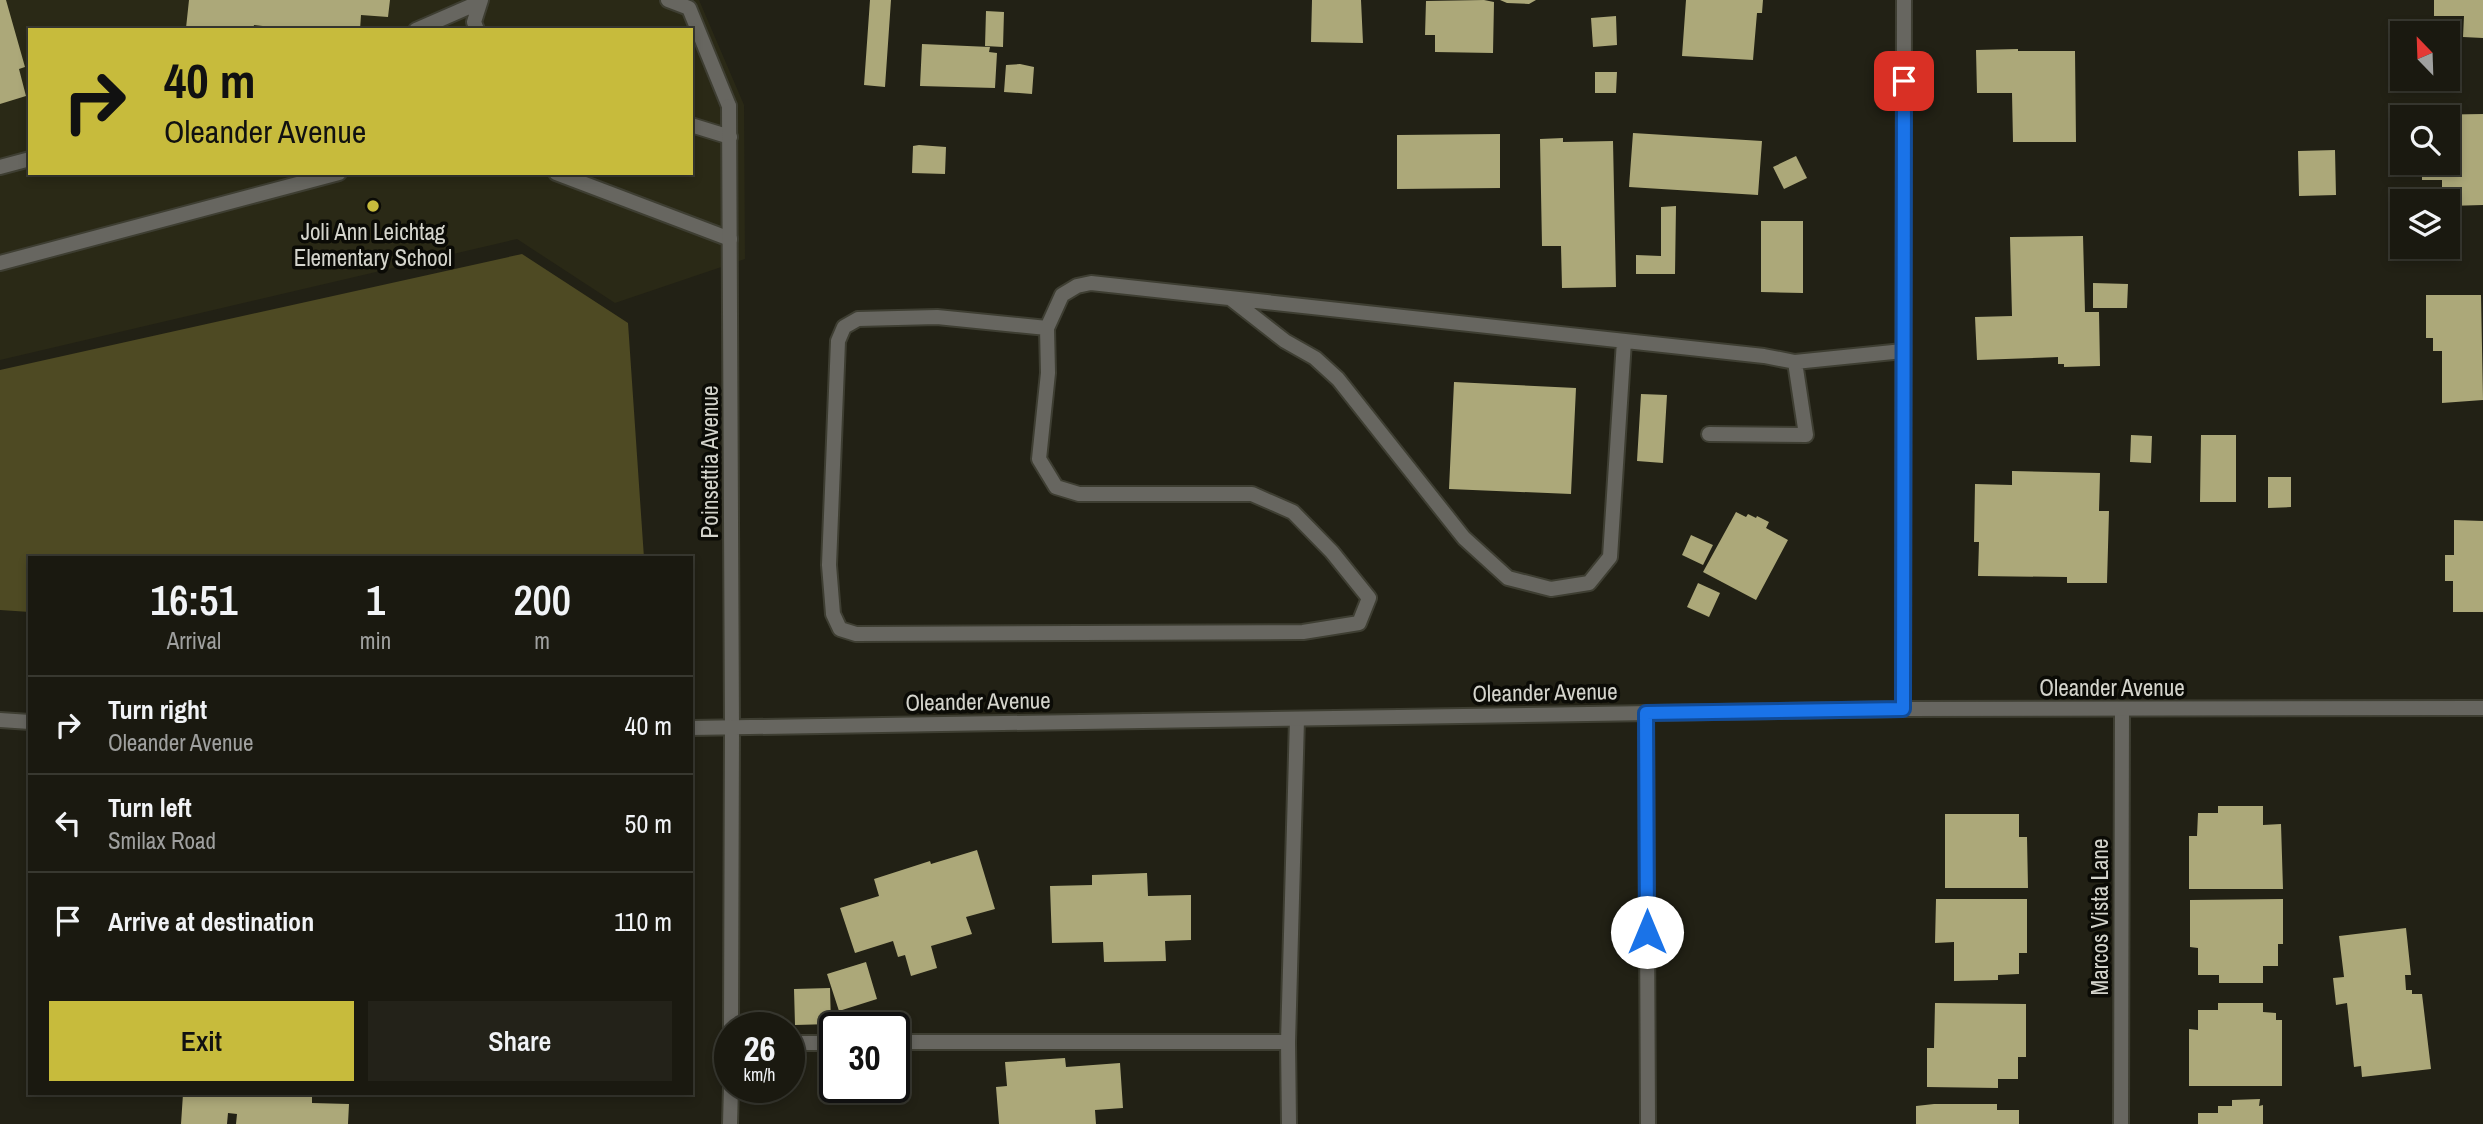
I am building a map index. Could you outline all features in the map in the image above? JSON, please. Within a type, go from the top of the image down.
[{"type":"street","name":"Poinsettia Avenue","points":[[668,0],[689,8],[729,106],[731,1012]]},
{"type":"street","points":[[1903,709],[1904,0]]},
{"type":"street","points":[[420,28],[481,1]]},
{"type":"street","points":[[476,28],[474,22],[481,1]]},
{"type":"street","points":[[693,126],[730,137]]},
{"type":"street","points":[[0,167],[28,160]]},
{"type":"street","points":[[0,263],[331,175]]},
{"type":"street","points":[[561,175],[730,239]]},
{"type":"street","points":[[1046,328],[937,317],[858,319],[844,327],[838,341],[829,565],[834,614],[840,629],[856,634],[1303,632],[1359,623],[1369,598],[1332,552],[1293,512],[1252,494],[1079,494],[1056,486],[1039,459],[1048,373],[1046,328],[1062,295],[1077,286],[1091,283],[1230,297],[1764,356],[1795,362],[1903,351]]},
{"type":"street","points":[[1230,297],[1285,341],[1315,358],[1338,379],[1464,538],[1499,570],[1508,578],[1551,589],[1589,583],[1610,557],[1624,341]]},
{"type":"street","points":[[1709,434],[1806,435],[1795,362]]},
{"type":"street","name":"Oleander Avenue","points":[[693,728],[1903,709],[2483,708]]},
{"type":"street","name":"Marcos Vista Lane","points":[[2121,1124],[2122,710]]},
{"type":"street","points":[[1646,713],[1648,1124]]},
{"type":"street","points":[[1289,1124],[1288,1042],[1297,719]]},
{"type":"street","points":[[0,720],[28,722]]},
{"type":"street","points":[[910,1042],[1288,1042]]},
{"type":"street","points":[[730,1124],[731,1103]]},
{"type":"shaded area","name":"Joli Ann Leichtag Elementary School","points":[[0,0],[699,0],[744,105],[745,259],[615,303],[517,239],[0,360]]},
{"type":"shaded area","points":[[522,254],[628,323],[644,556],[28,556],[28,612],[0,610],[0,370]]},
{"type":"building","points":[[0,0],[6,0],[25,67],[19,69],[26,96],[0,104]]},
{"type":"building","points":[[189,0],[390,0],[388,17],[361,15],[360,28],[280,28],[254,25],[253,28],[186,28]]},
{"type":"building","points":[[870,0],[891,0],[885,87],[864,85]]},
{"type":"building","points":[[1312,0],[1361,0],[1363,43],[1311,42]]},
{"type":"building","points":[[1500,0],[1536,0],[1529,4]]},
{"type":"building","points":[[1686,0],[1763,0],[1762,13],[1757,13],[1753,60],[1682,56]]},
{"type":"building","points":[[2434,0],[2483,0],[2483,38],[2463,37],[2464,16],[2434,16]]},
{"type":"building","points":[[1426,1],[1494,2],[1493,53],[1435,52],[1435,35],[1425,35]]},
{"type":"building","points":[[986,11],[1004,12],[1003,47],[985,46]]},
{"type":"building","points":[[1616,16],[1617,45],[1593,47],[1591,18]]},
{"type":"building","points":[[922,44],[990,47],[989,52],[997,53],[995,88],[920,86]]},
{"type":"building","points":[[1976,50],[2075,51],[2076,142],[2013,142],[2012,93],[1977,93]]},
{"type":"building","points":[[1006,65],[1034,67],[1032,94],[1004,92]]},
{"type":"building","points":[[1595,72],[1617,72],[1616,93],[1595,93]]},
{"type":"building","points":[[2460,114],[2483,114],[2483,205],[2460,206],[2460,189],[2442,189],[2442,180],[2422,180],[2422,175],[2460,175]]},
{"type":"building","points":[[1633,133],[1762,141],[1758,195],[1629,187]]},
{"type":"building","points":[[1500,134],[1500,188],[1397,189],[1397,135]]},
{"type":"building","points":[[1563,138],[1563,142],[1613,141],[1616,287],[1562,288],[1561,246],[1542,246],[1540,139]]},
{"type":"building","points":[[913,146],[946,147],[945,174],[912,173]]},
{"type":"building","points":[[2335,150],[2336,195],[2299,196],[2298,151]]},
{"type":"building","points":[[1796,156],[1807,178],[1784,189],[1773,167]]},
{"type":"building","points":[[1676,206],[1675,274],[1636,274],[1636,255],[1661,256],[1661,207]]},
{"type":"building","points":[[1761,221],[1803,221],[1803,293],[1761,292]]},
{"type":"building","points":[[2083,236],[2085,312],[2099,312],[2100,366],[2064,367],[2064,364],[2058,364],[2058,357],[1977,360],[1975,317],[2012,316],[2010,237]]},
{"type":"building","points":[[2093,283],[2128,284],[2127,308],[2093,308]]},
{"type":"building","points":[[2426,295],[2481,295],[2483,400],[2442,403],[2442,351],[2433,351],[2433,338],[2426,338]]},
{"type":"building","points":[[1454,382],[1576,388],[1571,494],[1449,489]]},
{"type":"building","points":[[1641,394],[1667,395],[1663,463],[1637,461]]},
{"type":"building","points":[[2131,435],[2152,436],[2151,463],[2130,462]]},
{"type":"building","points":[[2201,435],[2236,435],[2236,502],[2200,502]]},
{"type":"building","points":[[2012,471],[2100,473],[2099,511],[2109,511],[2107,583],[2067,583],[2067,577],[1978,576],[1979,542],[1974,542],[1975,484],[2012,485]]},
{"type":"building","points":[[2268,477],[2291,477],[2291,507],[2268,508]]},
{"type":"building","points":[[1736,512],[1746,517],[1748,514],[1756,518],[1757,516],[1769,522],[1766,528],[1788,540],[1756,600],[1703,572]]},
{"type":"building","points":[[2454,520],[2483,521],[2483,612],[2453,612],[2453,581],[2445,581],[2445,555],[2454,555]]},
{"type":"building","points":[[1691,535],[1713,545],[1703,565],[1682,555]]},
{"type":"building","points":[[1698,583],[1720,593],[1709,617],[1687,607]]},
{"type":"building","points":[[2218,806],[2263,806],[2263,825],[2281,824],[2283,889],[2189,889],[2189,836],[2197,836],[2198,813],[2218,813]]},
{"type":"building","points":[[1945,814],[2019,814],[2019,837],[2027,837],[2028,888],[1945,888]]},
{"type":"building","points":[[977,850],[995,909],[966,917],[972,934],[931,946],[937,968],[911,976],[905,955],[898,957],[893,941],[855,953],[840,908],[879,896],[874,879],[930,861],[931,864]]},
{"type":"building","points":[[1147,873],[1148,896],[1191,895],[1191,940],[1165,941],[1166,961],[1104,962],[1103,942],[1052,943],[1050,886],[1092,885],[1092,875]]},
{"type":"building","points":[[1936,899],[2027,899],[2027,953],[2019,953],[2019,974],[1998,975],[1998,980],[1954,981],[1954,942],[1935,943]]},
{"type":"building","points":[[2283,899],[2283,944],[2278,944],[2278,966],[2263,966],[2263,983],[2219,983],[2219,975],[2198,975],[2198,948],[2190,947],[2190,900]]},
{"type":"building","points":[[2406,928],[2411,975],[2405,975],[2406,990],[2412,990],[2412,994],[2422,994],[2431,1069],[2362,1077],[2361,1066],[2354,1067],[2347,1003],[2336,1005],[2333,978],[2344,977],[2339,936]]},
{"type":"building","points":[[866,962],[877,999],[839,1011],[827,974]]},
{"type":"building","points":[[830,988],[831,1012],[819,1012],[819,1024],[805,1025],[805,1012],[795,1012],[794,989]]},
{"type":"building","points":[[1935,1003],[2026,1004],[2026,1057],[2018,1057],[2018,1079],[1998,1079],[1998,1088],[1927,1087],[1927,1048],[1934,1048]]},
{"type":"building","points":[[2218,1003],[2263,1003],[2263,1012],[2276,1013],[2276,1020],[2282,1020],[2282,1086],[2189,1086],[2189,1029],[2198,1030],[2198,1010],[2218,1010]]},
{"type":"building","points":[[1065,1058],[1066,1067],[1120,1063],[1123,1108],[1095,1110],[1096,1124],[999,1124],[996,1087],[1007,1086],[1005,1062]]},
{"type":"building","points":[[183,1095],[290,1095],[312,1097],[312,1103],[349,1104],[348,1124],[236,1124],[237,1114],[228,1113],[227,1124],[181,1124]]},
{"type":"building","points":[[2260,1099],[2259,1106],[2263,1105],[2263,1124],[2198,1124],[2198,1113],[2218,1113],[2218,1106],[2232,1106],[2232,1100]]},
{"type":"building","points":[[1997,1104],[1997,1110],[2019,1110],[2019,1124],[1916,1124],[1916,1106]]},
{"type":"place","name":"Joli Ann Leichtag Elementary School","points":[[373,206]]},
{"type":"route","points":[[1647,932],[1646,713],[1903,709],[1904,81]]}]
